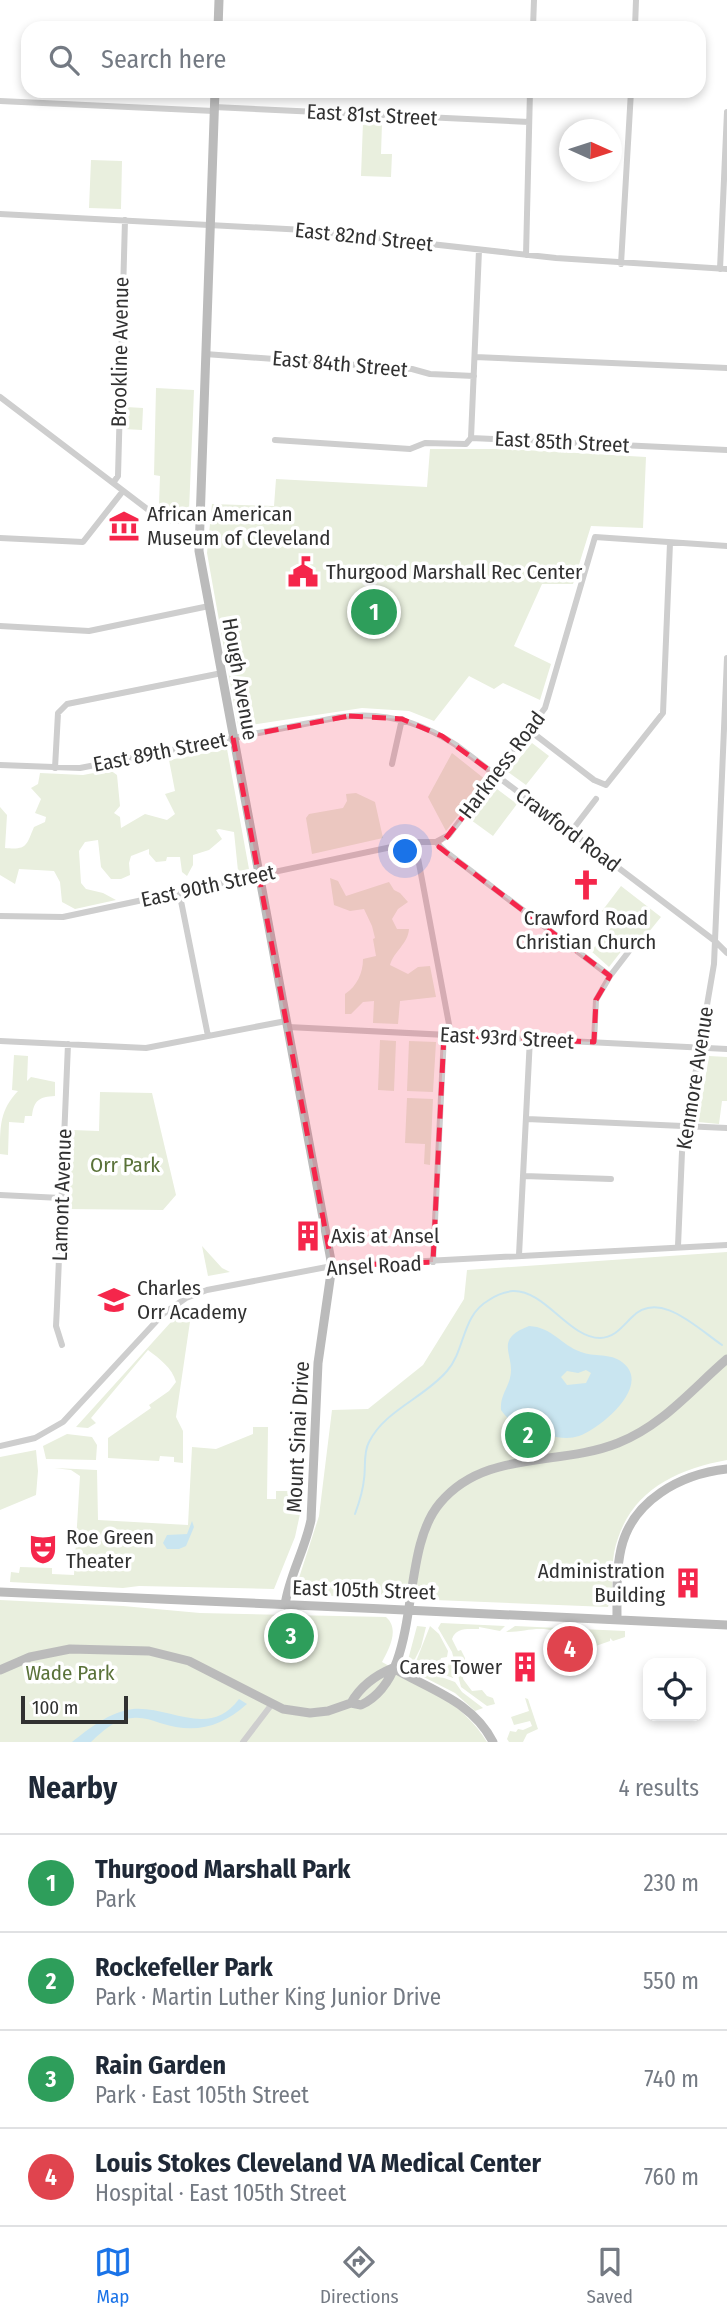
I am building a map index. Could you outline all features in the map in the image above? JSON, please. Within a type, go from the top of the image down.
[{"type":"street","points":[[218,21],[219,0]]},
{"type":"street","points":[[533,21],[534,0]]},
{"type":"street","points":[[635,21],[636,0]]},
{"type":"street","name":"Hough Avenue","points":[[215,98],[199,551],[332,1266]]},
{"type":"street","points":[[526,255],[530,98]]},
{"type":"street","points":[[621,264],[631,98]]},
{"type":"street","name":"East 81st Street","points":[[0,101],[529,122]]},
{"type":"street","points":[[724,269],[727,112]]},
{"type":"street","name":"East 82nd Street","points":[[0,214],[305,230],[621,264],[724,269]]},
{"type":"street","name":"Brookline Avenue","points":[[113,483],[118,476],[125,220]]},
{"type":"street","points":[[471,438],[479,250]]},
{"type":"street","name":"East 84th Street","points":[[205,354],[474,376]]},
{"type":"street","points":[[475,357],[727,368]]},
{"type":"street","points":[[0,397],[164,520],[199,520]]},
{"type":"street","name":"East 85th Street","points":[[275,440],[410,449],[425,443],[466,444],[471,438],[727,450]]},
{"type":"street","points":[[0,538],[83,542],[123,491]]},
{"type":"street","name":"Harkness Road","points":[[436,842],[449,835],[545,708],[595,537],[670,542]]},
{"type":"street","points":[[529,730],[594,780],[606,785],[663,713],[670,542],[727,546]]},
{"type":"street","points":[[0,626],[89,631],[209,606]]},
{"type":"street","name":"Kenmore Avenue","points":[[678,1247],[685,1126],[714,964],[727,658]]},
{"type":"street","points":[[55,768],[58,713],[67,704],[222,673]]},
{"type":"street","name":"East 89th Street","points":[[0,765],[80,768],[349,716],[402,719]]},
{"type":"street","points":[[392,764],[402,719]]},
{"type":"street","name":"Crawford Road","points":[[402,719],[442,736],[715,941],[727,953]]},
{"type":"street","points":[[570,833],[596,799]]},
{"type":"street","points":[[433,1262],[448,1035],[415,842],[436,842],[444,851],[610,976]]},
{"type":"street","name":"East 90th Street","points":[[0,916],[63,917],[415,842]]},
{"type":"street","points":[[179,891],[208,1036]]},
{"type":"street","points":[[594,1042],[596,1000],[633,946]]},
{"type":"street","name":"East 93rd Street","points":[[0,1041],[146,1048],[287,1024],[727,1049]]},
{"type":"street","points":[[519,1255],[530,1038]]},
{"type":"street","name":"Lamont Avenue","points":[[62,1345],[56,1326],[68,1044]]},
{"type":"street","points":[[527,1119],[727,1128]]},
{"type":"street","points":[[524,1176],[611,1179]]},
{"type":"street","points":[[0,1195],[61,1198]]},
{"type":"street","name":"Ansel Road","points":[[0,1446],[19,1444],[40,1436],[74,1413],[151,1325],[177,1303],[207,1290],[332,1266],[727,1245]]},
{"type":"street","name":"Mount Sinai Drive","points":[[285,1605],[288,1588],[311,1520],[318,1363],[332,1266]]},
{"type":"street","points":[[351,1703],[361,1705],[388,1684],[403,1639],[423,1536],[434,1510],[452,1490],[475,1475],[495,1467],[519,1461],[578,1455],[629,1438],[658,1421],[727,1359]]},
{"type":"street","points":[[617,1619],[620,1550],[634,1518],[654,1497],[672,1485],[705,1472],[727,1469]]},
{"type":"street","name":"East 105th Street","points":[[0,1592],[727,1625]]},
{"type":"street","points":[[0,1670],[30,1657],[71,1649],[117,1648],[161,1652],[189,1661],[283,1709],[310,1713],[328,1711],[351,1703],[379,1674],[393,1668]]},
{"type":"street","points":[[393,1668],[460,1704],[478,1720],[493,1742]]},
{"type":"street","points":[[243,1742],[272,1704]]},
{"type":"highlighted area","points":[[349,716],[402,719],[442,736],[496,775],[439,847],[610,976],[596,1000],[594,1042],[444,1035],[433,1262],[332,1266],[233,738]]},
{"type":"green space","points":[[363,122],[382,123],[381,154],[392,154],[391,177],[361,176]]},
{"type":"green space","points":[[91,160],[122,161],[121,209],[89,208]]},
{"type":"green space","points":[[156,388],[194,390],[189,511],[170,513],[159,505],[160,476],[154,475]]},
{"type":"green space","points":[[126,407],[143,408],[142,430],[124,429]]},
{"type":"green space","points":[[430,449],[508,449],[646,457],[643,528],[591,526],[573,584],[542,584],[514,646],[551,664],[540,700],[503,683],[494,689],[469,676],[434,721],[409,711],[362,708],[238,727],[207,553],[212,504],[274,506],[276,479],[427,487]]},
{"type":"green space","points":[[532,743],[549,756],[526,785],[508,772]]},
{"type":"green space","points":[[227,749],[249,869],[238,871],[234,832],[219,829],[216,830],[222,839],[209,850],[193,855],[193,865],[187,876],[182,872],[180,857],[167,857],[166,861],[156,862],[149,854],[149,849],[131,856],[130,875],[111,879],[101,867],[98,840],[85,842],[79,851],[81,883],[86,889],[116,900],[75,909],[62,902],[60,882],[54,871],[19,869],[15,884],[0,875],[0,807],[7,815],[5,848],[22,847],[27,843],[34,827],[45,822],[46,817],[35,813],[41,799],[31,788],[38,784],[40,773],[83,775],[110,770],[117,775],[120,806],[114,813],[120,817],[121,828],[145,814],[167,820],[175,814],[165,794],[175,791],[169,760]]},
{"type":"green space","points":[[452,753],[486,780],[446,831],[428,797]]},
{"type":"green space","points":[[497,789],[517,804],[493,836],[471,820]]},
{"type":"green space","points":[[356,793],[375,802],[383,838],[312,854],[306,818],[309,814],[343,808],[347,801],[346,794]]},
{"type":"green space","points":[[330,878],[338,881],[346,896],[389,882],[408,902],[398,909],[392,919],[397,929],[409,929],[390,965],[408,974],[418,967],[430,966],[436,997],[400,1001],[398,1024],[373,1023],[374,1001],[363,1002],[351,1014],[345,1014],[345,994],[358,979],[363,959],[376,956],[375,938],[364,909],[350,911],[334,905]]},
{"type":"green space","points":[[621,886],[661,917],[639,944],[630,940],[609,967],[591,951],[615,923],[602,911]]},
{"type":"green space","points":[[380,1040],[396,1041],[394,1091],[378,1090]]},
{"type":"green space","points":[[409,1041],[436,1042],[433,1092],[407,1091]]},
{"type":"green space","points":[[14,1055],[28,1056],[27,1081],[31,1077],[55,1082],[55,1096],[38,1100],[32,1116],[25,1116],[24,1123],[9,1122],[8,1155],[0,1154],[0,1135],[4,1112],[18,1091],[12,1090]]},
{"type":"green space","points":[[709,1056],[727,1057],[727,1101],[722,1101],[719,1124],[698,1122]]},
{"type":"green space","name":"Orr Park","points":[[100,1092],[152,1093],[176,1195],[163,1210],[68,1209],[72,1130],[99,1131]]},
{"type":"green space","points":[[407,1098],[433,1099],[430,1165],[424,1164],[425,1144],[405,1143]]},
{"type":"green space","points":[[202,1246],[222,1268],[230,1272],[208,1276]]},
{"type":"green space","points":[[727,1252],[727,1460],[688,1470],[670,1478],[641,1500],[620,1532],[614,1553],[608,1607],[309,1595],[299,1591],[298,1581],[319,1516],[332,1410],[368,1409],[423,1365],[464,1299],[467,1270]]},
{"type":"green space","points":[[192,1308],[176,1417],[183,1431],[183,1463],[174,1462],[174,1457],[160,1456],[159,1461],[108,1458],[108,1438],[151,1408],[149,1405],[169,1391],[176,1382],[165,1364],[148,1350],[91,1418],[96,1423],[88,1428],[76,1427],[171,1322]]},
{"type":"green space","points":[[253,1427],[268,1427],[267,1499],[276,1499],[276,1491],[305,1491],[295,1537],[274,1589],[139,1586],[123,1588],[10,1582],[11,1572],[19,1573],[20,1567],[52,1568],[52,1574],[74,1575],[80,1476],[71,1470],[54,1468],[97,1470],[98,1520],[188,1525],[192,1447],[216,1449],[253,1434]]},
{"type":"green space","points":[[67,1434],[92,1437],[97,1445],[96,1460],[46,1459],[43,1446]]},
{"type":"green space","points":[[36,1450],[36,1495],[0,1510],[0,1457]]},
{"type":"green space","name":"Wade Park","points":[[0,1600],[200,1613],[386,1617],[393,1633],[382,1662],[454,1705],[487,1742],[0,1742]]},
{"type":"green space","points":[[441,1623],[505,1626],[500,1631],[479,1627],[463,1630],[456,1632],[452,1639],[465,1658],[463,1679],[472,1691],[482,1690],[493,1698],[495,1704],[487,1706],[461,1687],[452,1652],[438,1628]]},
{"type":"green space","points":[[417,1626],[426,1627],[421,1647],[410,1669],[408,1660]]},
{"type":"green space","points":[[430,1626],[439,1634],[448,1651],[447,1657],[441,1658],[440,1662],[443,1666],[449,1663],[454,1666],[453,1678],[415,1664]]},
{"type":"green space","points":[[515,1626],[625,1631],[625,1637],[613,1641],[610,1638],[610,1641],[590,1648],[588,1645],[580,1651],[571,1637],[556,1635],[555,1631],[536,1629],[506,1632]]},
{"type":"green space","points":[[414,1667],[455,1682],[462,1692],[483,1708],[475,1711],[455,1693],[412,1671]]},
{"type":"green space","points":[[525,1698],[528,1699],[538,1729],[527,1734],[523,1742],[509,1742],[507,1739],[510,1731],[516,1732],[518,1729],[532,1726],[530,1721],[514,1725],[511,1717],[529,1711]]},
{"type":"water","points":[[529,1326],[537,1327],[581,1352],[618,1359],[630,1371],[628,1393],[610,1415],[579,1436],[555,1437],[514,1423],[501,1410],[501,1405],[511,1370],[508,1343],[518,1331]],"holes":[[[586,1370],[591,1373],[586,1383],[567,1385],[561,1377],[567,1371],[578,1373]]]},
{"type":"water","points":[[192,1521],[194,1527],[186,1546],[167,1549],[163,1543],[167,1535],[187,1534]]},
{"type":"water","points":[[239,1699],[247,1704],[227,1719],[206,1727],[184,1728],[133,1718],[115,1723],[91,1742],[72,1742],[100,1721],[116,1713],[147,1709],[202,1719],[228,1711]]},
{"type":"waterway","points":[[355,1514],[363,1488],[366,1451],[376,1431],[447,1371],[458,1353],[473,1315],[497,1295],[513,1291],[525,1293],[546,1305],[578,1331],[600,1338],[614,1334],[642,1310],[654,1307],[666,1309],[678,1314],[722,1345]]},
{"type":"place","name":"African American Museum of Cleveland","points":[[124,526]]},
{"type":"place","name":"Thurgood Marshall Rec Center","points":[[303,572]]},
{"type":"place","name":"Thurgood Marshall Park","points":[[374,612]]},
{"type":"place","name":"Crawford Road Christian Church","points":[[586,885]]},
{"type":"place","name":"Axis at Ansel","points":[[308,1236]]},
{"type":"place","name":"Charles Orr Academy","points":[[114,1300]]},
{"type":"place","name":"Rockefeller Park","points":[[528,1435]]},
{"type":"place","name":"Roe Green Theater","points":[[43,1549]]},
{"type":"place","name":"Administration Building","points":[[688,1583]]},
{"type":"place","name":"Rain Garden","points":[[291,1636]]},
{"type":"place","name":"Louis Stokes Cleveland VA Medical Center","points":[[570,1649]]},
{"type":"place","name":"Cares Tower","points":[[525,1667]]}]
